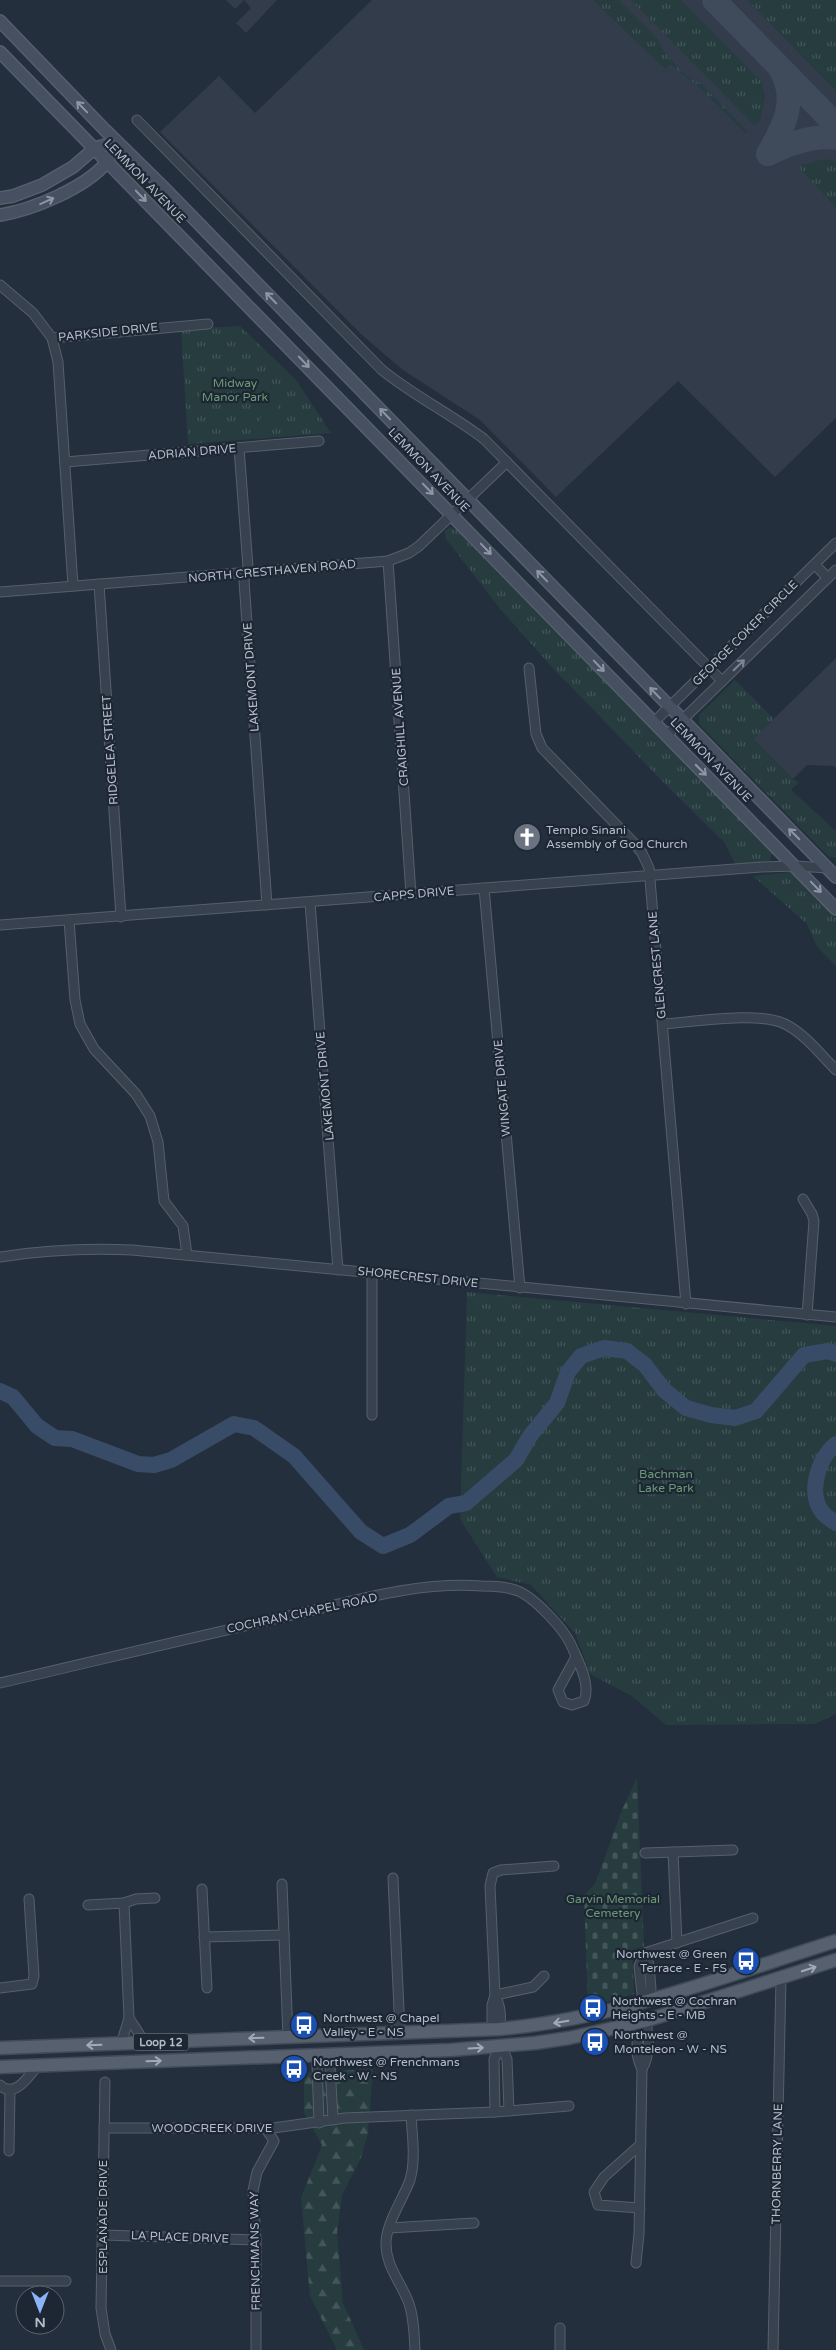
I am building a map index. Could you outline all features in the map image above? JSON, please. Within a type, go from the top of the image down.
[{"type":"main road","name":"LEMMON AVENUE","points":[[0,21],[116,142],[163,187],[832,873]]},
{"type":"main road","name":"LEMMON AVENUE","points":[[0,52],[836,908]]},
{"type":"main road","points":[[0,198],[13,196],[42,185],[73,167],[95,148],[116,142]]},
{"type":"main road","points":[[0,215],[47,202],[71,189],[107,162],[116,142]]},
{"type":"main road","name":"Loop 12","points":[[0,2048],[499,2028],[566,2021],[643,2003],[836,1940]]},
{"type":"main road","points":[[776,1960],[781,1978]]},
{"type":"main road","name":"Loop 12","points":[[0,2067],[501,2047],[569,2038],[645,2021],[836,1960]]},
{"type":"main road","points":[[643,2003],[645,2021]]},
{"type":"main road","points":[[499,2028],[501,2047]]},
{"type":"main road","points":[[322,2036],[323,2054]]},
{"type":"street","points":[[137,120],[382,370],[402,386],[462,422],[484,439],[722,681]]},
{"type":"street","name":"PARKSIDE DRIVE","points":[[0,285],[33,313],[52,338],[208,324]]},
{"type":"street","points":[[52,338],[58,362],[73,586]]},
{"type":"street","name":"ADRIAN DRIVE","points":[[65,462],[319,441]]},
{"type":"street","name":"LAKEMONT DRIVE","points":[[238,448],[248,567],[244,581],[267,905]]},
{"type":"street","name":"NORTH CRESTHAVEN ROAD","points":[[0,592],[246,574],[388,561],[409,553],[419,546],[506,462]]},
{"type":"street","name":"GEORGE COKER CIRCLE","points":[[654,722],[836,543]]},
{"type":"street","name":"CRAIGHILL AVENUE","points":[[388,561],[411,894]]},
{"type":"street","points":[[814,565],[828,578]]},
{"type":"street","name":"GEORGE COKER CIRCLE","points":[[667,736],[836,570]]},
{"type":"street","name":"RIDGELEA STREET","points":[[99,584],[121,916]]},
{"type":"street","name":"GLENCREST LANE","points":[[529,668],[536,734],[542,748],[634,843],[647,862],[663,1024],[686,1304]]},
{"type":"street","name":"CAPPS DRIVE","points":[[0,925],[796,866],[832,873]]},
{"type":"street","name":"WINGATE DRIVE","points":[[484,888],[520,1288]]},
{"type":"street","name":"LAKEMONT DRIVE","points":[[310,902],[338,1270]]},
{"type":"street","points":[[69,920],[75,1000],[80,1024],[94,1049],[136,1094],[150,1116],[158,1142],[164,1201],[183,1226],[187,1256]]},
{"type":"street","points":[[663,1024],[750,1018],[773,1020],[790,1027],[836,1070]]},
{"type":"street","points":[[803,1199],[812,1214],[814,1222],[807,1315]]},
{"type":"street","name":"SHORECREST DRIVE","points":[[0,1257],[51,1250],[90,1248],[372,1272],[836,1318]]},
{"type":"street","points":[[372,1272],[372,1415]]},
{"type":"street","name":"COCHRAN CHAPEL ROAD","points":[[0,1683],[222,1630],[394,1593],[448,1584],[505,1587],[525,1595],[567,1636],[576,1657],[587,1688],[587,1695],[584,1701],[572,1706],[563,1702],[558,1690],[576,1657]]},
{"type":"street","points":[[645,1853],[733,1850]]},
{"type":"street","points":[[673,1852],[678,1943]]},
{"type":"street","points":[[499,2028],[501,2023],[499,2004],[495,1994],[490,1886],[493,1873],[501,1870],[554,1866]]},
{"type":"street","points":[[393,1878],[400,2032]]},
{"type":"street","points":[[282,1884],[288,2037]]},
{"type":"street","points":[[202,1889],[207,1988]]},
{"type":"street","points":[[88,1905],[124,1903],[155,1898]]},
{"type":"street","points":[[0,1988],[32,1984],[34,1976],[29,1900]]},
{"type":"street","points":[[121,2044],[129,2018],[124,1903]]},
{"type":"street","points":[[643,2003],[639,1966],[645,1953],[753,1918]]},
{"type":"street","points":[[204,1937],[284,1935]]},
{"type":"street","points":[[643,2003],[651,1989],[650,1970],[645,1953]]},
{"type":"street","points":[[640,1971],[650,1970]]},
{"type":"street","points":[[495,1994],[533,1987],[544,1976]]},
{"type":"street","name":"THORNBERRY LANE","points":[[773,2350],[781,1978]]},
{"type":"street","points":[[129,2018],[145,2043]]},
{"type":"street","points":[[636,2263],[640,2208],[642,2069],[638,2060],[638,2033],[645,2021]]},
{"type":"street","points":[[501,2047],[506,2058],[509,2111]]},
{"type":"street","points":[[495,2112],[494,2059],[501,2047]]},
{"type":"street","points":[[319,2123],[317,2064],[323,2054],[330,2065],[333,2120]]},
{"type":"street","points":[[0,2085],[10,2090],[18,2088],[38,2065]]},
{"type":"street","name":"ESPLANADE DRIVE","points":[[105,2082],[102,2321],[111,2350]]},
{"type":"street","points":[[10,2090],[10,2151]]},
{"type":"street","name":"WOODCREEK DRIVE","points":[[104,2128],[266,2129],[333,2120],[495,2112],[570,2106]]},
{"type":"street","points":[[411,2115],[413,2156],[410,2178],[389,2228],[386,2239],[386,2255],[392,2272],[408,2300],[413,2324],[415,2350]]},
{"type":"street","name":"FRENCHMANS WAY","points":[[256,2350],[256,2240],[253,2191],[257,2172],[274,2141],[266,2129]]},
{"type":"street","points":[[640,2208],[598,2205],[594,2192],[604,2177],[641,2144]]},
{"type":"street","points":[[389,2228],[474,2223]]},
{"type":"street","name":"LA PLACE DRIVE","points":[[104,2235],[256,2240]]},
{"type":"street","points":[[0,2280],[66,2281]]},
{"type":"street","points":[[560,2328],[560,2350]]},
{"type":"shaded area","points":[[226,0],[244,0],[235,9]]},
{"type":"shaded area","points":[[244,0],[277,0],[246,33],[236,23],[251,8]]},
{"type":"shaded area","points":[[372,0],[836,0],[836,418],[775,477],[678,381],[556,497],[480,420],[403,370],[362,335],[160,132],[219,76],[255,113]]},
{"type":"shaded area","points":[[836,658],[836,768],[834,766],[807,765],[793,779],[753,739]]},
{"type":"green space","points":[[593,0],[619,0],[656,37],[664,52],[675,64],[687,76],[702,85],[747,131],[745,133],[698,86],[670,64],[665,69]]},
{"type":"green space","points":[[631,0],[681,0],[761,81],[765,96],[760,121],[754,125]]},
{"type":"green space","points":[[747,0],[836,0],[836,91]]},
{"type":"green space","points":[[824,159],[836,161],[836,207],[799,168],[801,165]]},
{"type":"green space","name":"Midway Manor Park","points":[[240,326],[296,380],[331,433],[188,444],[181,329]]},
{"type":"green space","points":[[269,399],[280,403],[269,429],[258,425]]},
{"type":"green space","points":[[450,527],[459,531],[772,852],[770,862],[736,865],[724,842],[550,665],[501,610],[446,539],[445,531]]},
{"type":"green space","points":[[735,680],[774,719],[753,739],[793,779],[799,782],[791,790],[836,831],[836,858],[829,857],[699,724],[699,715]]},
{"type":"green space","points":[[790,872],[836,918],[836,966],[817,947],[807,924],[753,876]]},
{"type":"green space","name":"Bachman Lake Park","points":[[467,1292],[836,1326],[836,1714],[815,1724],[666,1725],[632,1696],[590,1674],[575,1633],[531,1585],[497,1577],[460,1519]]},
{"type":"green space","name":"Garvin Memorial Cemetery","points":[[637,1778],[644,1946],[632,1950],[634,1994],[588,2007],[584,1895],[595,1884],[622,1810]]},
{"type":"green space","points":[[373,2069],[368,2133],[361,2158],[342,2195],[337,2233],[343,2303],[364,2350],[337,2350],[310,2296],[301,2198],[322,2145],[304,2113],[304,2073]]},
{"type":"waterway","points":[[0,1391],[13,1397],[37,1426],[55,1438],[72,1439],[138,1464],[154,1465],[171,1460],[234,1424],[254,1428],[294,1456],[361,1532],[383,1546],[410,1535],[449,1506],[466,1503],[516,1460],[530,1436],[557,1403],[568,1372],[581,1356],[604,1348],[627,1351],[645,1365],[664,1390],[686,1408],[711,1415],[735,1418],[756,1411],[804,1355],[828,1351],[836,1354]]},
{"type":"waterway","points":[[836,1444],[824,1458],[815,1487],[818,1505],[824,1514],[836,1523]]},
{"type":"taxiway","points":[[714,0],[836,125]]},
{"type":"taxiway","points":[[768,154],[784,123],[789,103],[786,81],[781,70]]},
{"type":"taxiway","points":[[768,154],[792,143],[818,137],[836,138]]},
{"type":"place","name":"Templo Sinani Assembly of God Church","points":[[527,837]]},
{"type":"place","name":"Northwest @ Green Terrace - E - FS","points":[[746,1961]]},
{"type":"place","name":"Northwest @ Cochran Heights - E - MB","points":[[593,2008]]},
{"type":"place","name":"Northwest @ Chapel Valley - E - NS","points":[[304,2025]]},
{"type":"place","name":"Northwest @ Monteleon - W - NS","points":[[595,2042]]},
{"type":"place","name":"Northwest @ Frenchmans Creek - W - NS","points":[[294,2069]]}]
